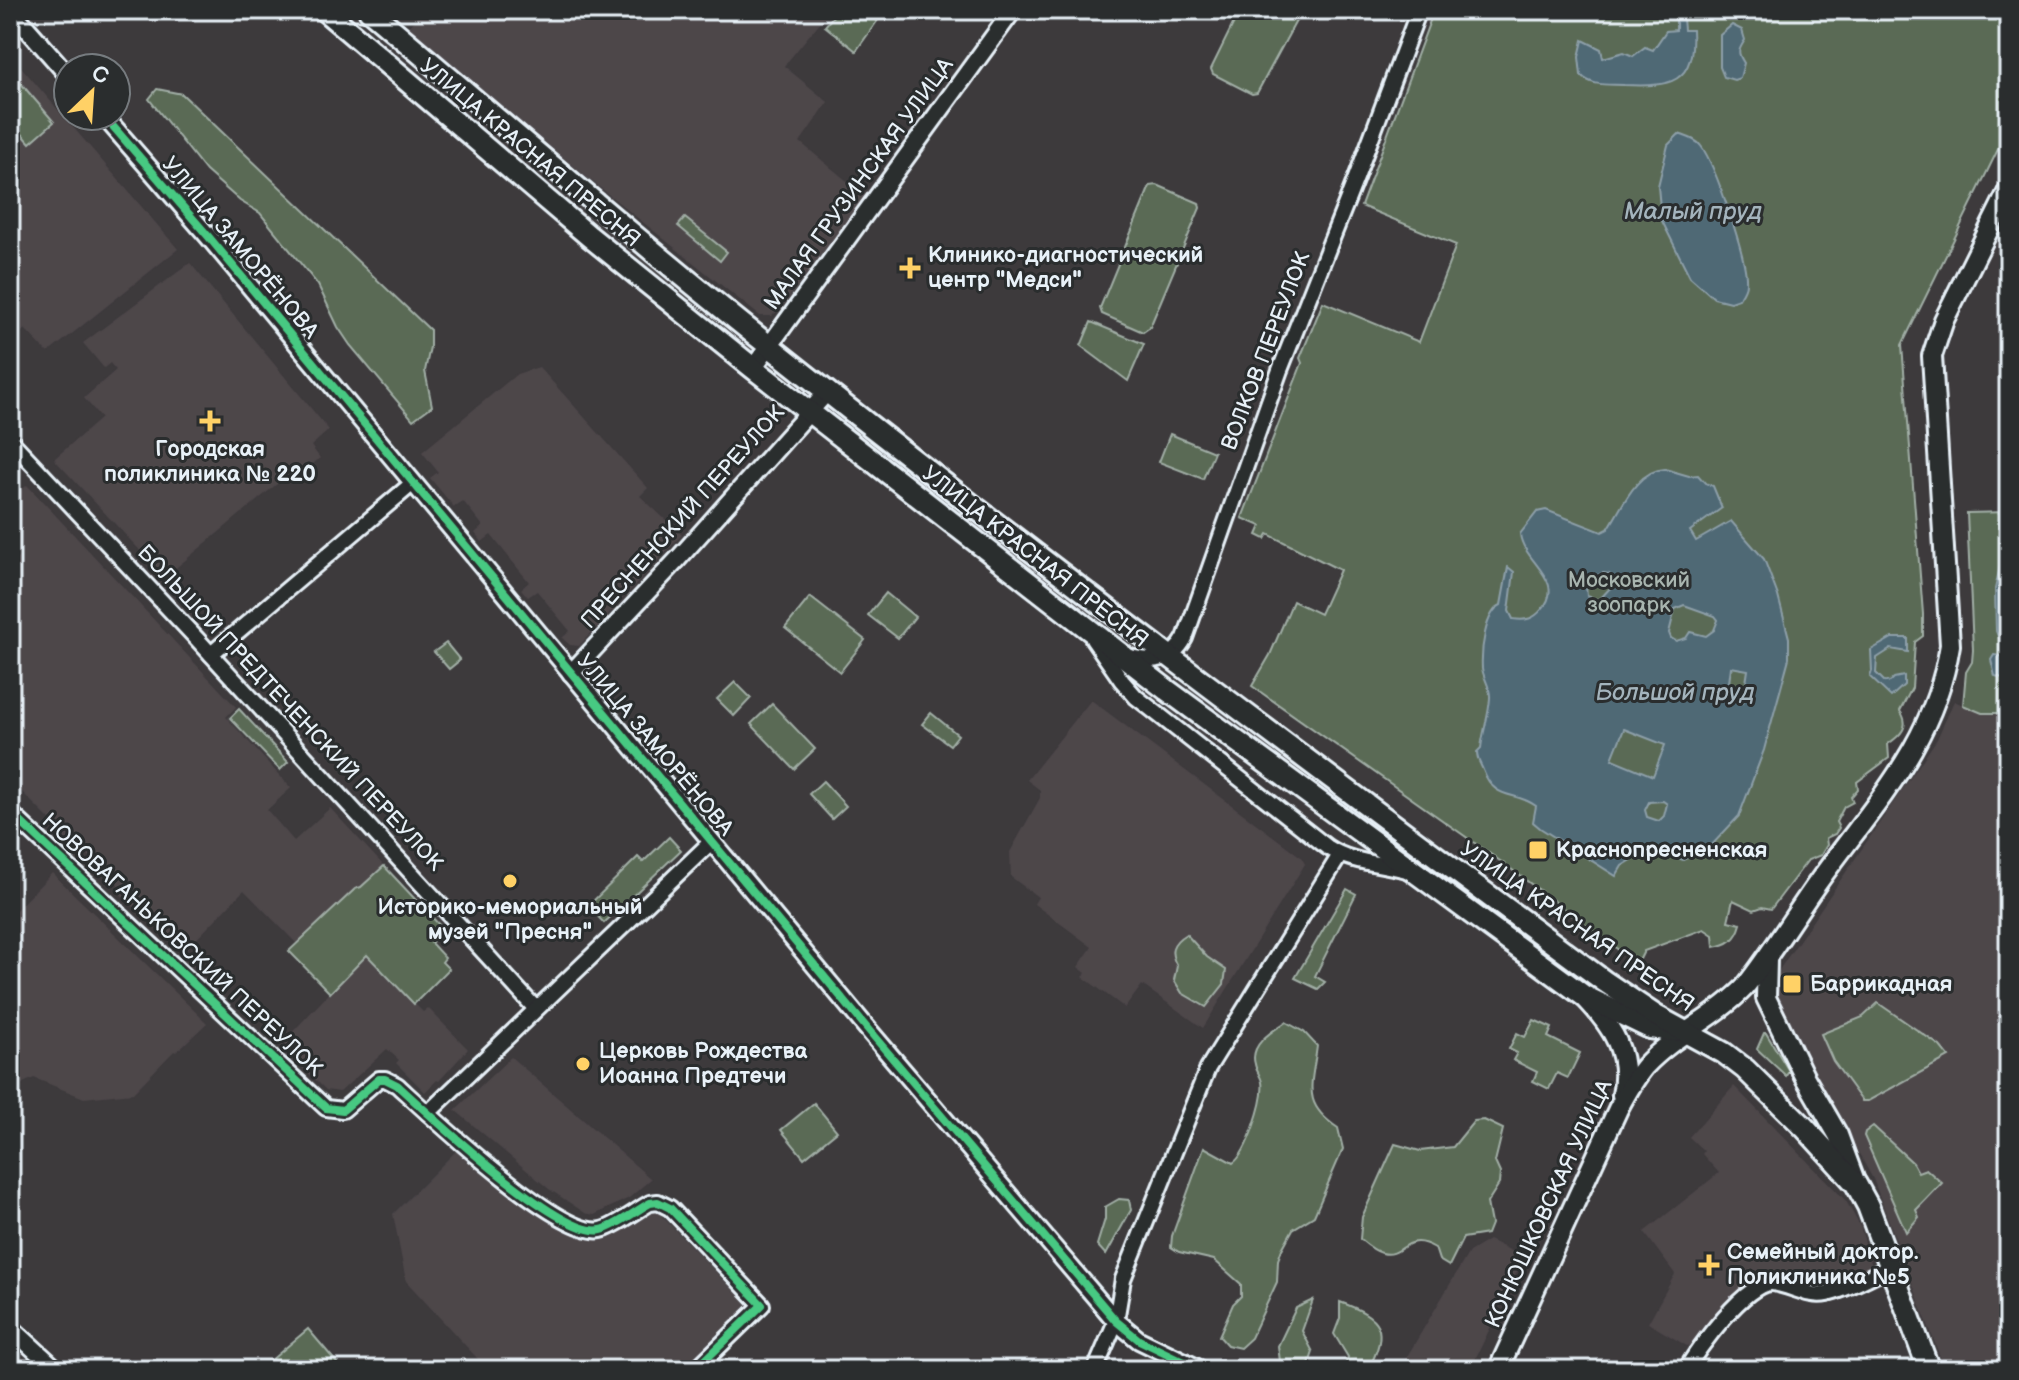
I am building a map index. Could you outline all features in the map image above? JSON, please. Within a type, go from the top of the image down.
[{"type":"main road","name":"УЛИЦА КРАСНАЯ ПРЕСНЯ","points":[[324,10],[589,236],[753,368],[1083,626],[1409,871],[1584,996],[1650,1028],[1687,1032]]},
{"type":"main road","name":"УЛИЦА КРАСНАЯ ПРЕСНЯ","points":[[369,10],[588,198],[769,346],[1169,657],[1593,973],[1656,1016],[1687,1032]]},
{"type":"main road","name":"КОНЮШКОВСКАЯ УЛИЦА","points":[[1498,1370],[1618,1109],[1644,1068],[1735,997],[1890,784],[1919,740],[1938,698],[1950,645],[1932,356],[1944,320],[2009,189]]},
{"type":"main road","points":[[1767,956],[1766,998],[1804,1076],[1838,1135],[1929,1370]]},
{"type":"main road","points":[[1584,996],[1611,1028],[1621,1049],[1626,1071],[1618,1109]]},
{"type":"main road","points":[[1687,1032],[1745,1069],[1856,1184]]},
{"type":"street","name":"МАЛАЯ ГРУЗИНСКАЯ УЛИЦА","points":[[753,368],[1013,10]]},
{"type":"street","name":"ВОЛКОВ ПЕРЕУЛОК","points":[[1169,657],[1185,638],[1280,370],[1419,10]]},
{"type":"street","points":[[16,16],[52,57]]},
{"type":"street","name":"УЛИЦА ЗАМОРЁНОВА","points":[[118,132],[1116,1321],[1139,1340],[1201,1370]]},
{"type":"street","name":"ПРЕСНЕНСКИЙ ПЕРЕУЛОК","points":[[571,673],[828,391]]},
{"type":"street","name":"БОЛЬШОЙ ПРЕДТЕЧЕНСКИЙ ПЕРЕУЛОК","points":[[10,440],[536,1009]]},
{"type":"street","points":[[211,654],[413,483]]},
{"type":"street","points":[[1083,626],[1136,697],[1340,855],[1355,861],[1409,871]]},
{"type":"street","points":[[1120,654],[1143,660],[1169,657]]},
{"type":"street","name":"НОВОВАГАНЬКОВСКИЙ ПЕРЕУЛОК","points":[[10,812],[326,1108],[343,1110],[379,1079],[385,1079],[397,1085],[428,1113]]},
{"type":"street","points":[[695,1370],[762,1305],[664,1203],[650,1203],[601,1230],[580,1228],[539,1206],[428,1113],[711,842]]},
{"type":"street","points":[[1095,1370],[1116,1321],[1123,1279],[1208,1068],[1340,855]]},
{"type":"street","points":[[1686,1370],[1702,1343],[1754,1290],[1771,1283],[1810,1294],[1826,1294],[1891,1267]]},
{"type":"street","points":[[10,1327],[57,1370]]},
{"type":"shaded area","points":[[423,10],[830,10],[784,66],[828,102],[800,142],[865,196],[782,307],[772,316],[760,316],[584,175],[408,27]]},
{"type":"shaded area","points":[[10,54],[52,103],[52,132],[77,132],[178,249],[48,353],[25,329],[10,342]]},
{"type":"shaded area","name":"Городская поликлиника № 220","points":[[190,263],[329,430],[311,446],[320,458],[295,479],[289,474],[165,577],[54,459],[101,418],[84,398],[116,370],[110,363],[104,368],[83,343]]},
{"type":"shaded area","points":[[539,367],[648,488],[640,496],[682,535],[579,646],[570,645],[562,638],[570,631],[537,591],[528,597],[521,589],[529,582],[491,535],[482,542],[475,533],[483,526],[463,501],[454,507],[430,478],[438,472],[422,452],[517,374]]},
{"type":"shaded area","points":[[27,485],[236,707],[226,717],[291,788],[267,810],[294,841],[330,808],[384,866],[297,944],[244,890],[183,953],[117,891],[118,884],[82,849],[77,854],[55,831],[58,828],[21,791],[15,796],[10,791],[10,566],[21,555],[10,544],[10,501]]},
{"type":"shaded area","points":[[1091,700],[1301,857],[1305,864],[1203,1028],[1142,985],[1125,1008],[1083,977],[1086,973],[1078,967],[1092,947],[1034,904],[1038,897],[1011,877],[1010,852],[1040,798],[1040,790],[1027,780]]},
{"type":"shaded area","points":[[1954,701],[1982,713],[2009,713],[2009,1370],[1945,1370],[1873,1179],[1774,999],[1773,982],[1781,967],[1937,739]]},
{"type":"shaded area","points":[[52,873],[207,1023],[133,1093],[84,1098],[34,1078],[23,1083],[10,1104],[10,916]]},
{"type":"shaded area","points":[[366,955],[423,1012],[428,1008],[468,1049],[425,1092],[396,1063],[399,1060],[387,1049],[340,1092],[326,1090],[280,1045]]},
{"type":"shaded area","points":[[511,1057],[651,1179],[629,1198],[594,1215],[585,1213],[549,1189],[455,1110]]},
{"type":"shaded area","points":[[1734,1086],[1846,1201],[1860,1226],[1872,1266],[1824,1289],[1746,1287],[1687,1346],[1648,1323],[1675,1274],[1644,1232],[1719,1173],[1702,1154],[1704,1151],[1689,1137]]},
{"type":"shaded area","points":[[459,1148],[552,1222],[592,1240],[623,1229],[656,1210],[749,1306],[683,1370],[488,1370],[406,1281],[393,1214]]},
{"type":"shaded area","points":[[1489,1240],[1524,1257],[1470,1370],[1399,1370],[1469,1252]]},
{"type":"green space","points":[[838,10],[885,10],[856,51],[825,26]]},
{"type":"green space","points":[[1240,10],[1302,10],[1257,93],[1252,94],[1213,74],[1211,69]]},
{"type":"green space","name":"Московский зоопарк","points":[[1434,10],[2009,10],[2009,127],[1902,345],[1923,614],[1923,636],[1915,642],[1912,688],[1900,711],[1904,726],[1888,744],[1889,758],[1857,782],[1858,789],[1851,797],[1853,802],[1844,807],[1836,822],[1839,828],[1826,838],[1827,845],[1821,855],[1808,860],[1771,909],[1762,907],[1754,910],[1733,900],[1728,921],[1741,924],[1735,937],[1724,945],[1714,947],[1713,935],[1704,929],[1644,951],[1640,959],[1632,960],[1503,863],[1252,686],[1270,655],[1293,601],[1320,614],[1340,570],[1268,534],[1265,539],[1257,535],[1261,526],[1242,518],[1323,302],[1419,342],[1456,245],[1361,206]]},
{"type":"green space","points":[[13,74],[52,120],[52,124],[30,143],[10,120],[10,77]]},
{"type":"green space","points":[[157,89],[182,94],[430,330],[425,371],[432,406],[413,420],[350,345],[318,285],[260,213],[240,201],[206,171],[149,99]]},
{"type":"green space","points":[[1157,185],[1199,203],[1200,208],[1150,327],[1143,332],[1102,314],[1100,308],[1150,186]]},
{"type":"green space","points":[[685,218],[727,252],[720,261],[678,226]]},
{"type":"green space","points":[[1091,322],[1144,344],[1128,381],[1081,346]]},
{"type":"green space","points":[[1170,434],[1214,452],[1203,479],[1159,462]]},
{"type":"green space","points":[[2009,512],[2009,713],[1982,713],[1963,705],[1966,672],[1972,662],[1973,650],[1967,513]]},
{"type":"green space","points":[[886,593],[915,617],[898,638],[868,615]]},
{"type":"green space","points":[[810,597],[865,640],[840,672],[785,628]]},
{"type":"green space","points":[[446,643],[460,660],[449,669],[434,652]]},
{"type":"green space","points":[[735,682],[751,698],[734,716],[717,699]]},
{"type":"green space","points":[[772,704],[815,749],[794,769],[751,724]]},
{"type":"green space","points":[[239,709],[288,762],[280,770],[230,718]]},
{"type":"green space","points":[[931,713],[958,735],[950,745],[922,724]]},
{"type":"green space","points":[[823,781],[846,806],[832,819],[809,794]]},
{"type":"green space","points":[[669,837],[681,850],[604,923],[588,906],[638,857],[643,862]]},
{"type":"green space","points":[[384,866],[444,930],[431,943],[445,958],[442,962],[449,969],[414,1004],[367,955],[330,993],[289,951]]},
{"type":"green space","points":[[1347,889],[1356,894],[1315,976],[1325,982],[1318,989],[1295,978]]},
{"type":"green space","points":[[1186,934],[1207,957],[1226,970],[1224,984],[1206,1007],[1182,993],[1174,980],[1177,966],[1173,948]]},
{"type":"green space","points":[[1878,1003],[1940,1046],[1949,1057],[1868,1101],[1862,1101],[1833,1061],[1821,1034],[1863,1017]]},
{"type":"green space","points":[[1534,1020],[1552,1028],[1548,1037],[1580,1053],[1568,1078],[1557,1073],[1549,1089],[1533,1081],[1537,1072],[1513,1060],[1517,1053],[1509,1049],[1517,1033],[1525,1037]]},
{"type":"green space","points":[[1286,1022],[1304,1032],[1317,1046],[1312,1083],[1314,1102],[1326,1119],[1338,1128],[1343,1149],[1314,1216],[1293,1229],[1282,1249],[1277,1282],[1251,1338],[1240,1348],[1227,1345],[1219,1336],[1233,1304],[1241,1296],[1241,1284],[1214,1260],[1179,1252],[1171,1247],[1172,1236],[1204,1147],[1233,1163],[1244,1149],[1261,1101],[1261,1080],[1255,1064],[1255,1051],[1263,1039]]},
{"type":"green space","points":[[1764,1033],[1789,1071],[1786,1076],[1757,1049]]},
{"type":"green space","points":[[814,1103],[837,1131],[804,1158],[781,1130]]},
{"type":"green space","points":[[1484,1120],[1503,1129],[1495,1162],[1500,1173],[1499,1184],[1487,1203],[1491,1224],[1487,1234],[1463,1238],[1449,1266],[1439,1260],[1435,1248],[1425,1243],[1410,1243],[1389,1254],[1376,1251],[1360,1239],[1362,1217],[1395,1144],[1420,1151],[1453,1147],[1474,1121]]},
{"type":"green space","points":[[1873,1126],[1913,1163],[1918,1172],[1926,1169],[1942,1183],[1916,1210],[1919,1217],[1906,1232],[1864,1136]]},
{"type":"green space","points":[[1119,1199],[1129,1200],[1131,1210],[1106,1255],[1097,1245],[1105,1219],[1105,1207]]},
{"type":"green space","points":[[1313,1300],[1302,1331],[1313,1352],[1307,1370],[1283,1370],[1278,1346],[1296,1308]]},
{"type":"green space","points":[[1340,1302],[1365,1313],[1378,1326],[1379,1344],[1368,1370],[1333,1370],[1345,1365],[1348,1357],[1334,1334],[1340,1318]]},
{"type":"green space","points":[[308,1329],[343,1370],[278,1370],[270,1361]]},
{"type":"water","points":[[1666,10],[1691,10],[1691,16],[1683,18],[1684,30],[1692,30],[1690,62],[1677,78],[1655,85],[1606,85],[1581,75],[1579,57],[1583,40],[1601,49],[1603,58],[1624,52],[1633,56],[1645,47],[1653,50],[1666,31],[1676,30],[1676,18],[1667,18]]},
{"type":"water","points":[[1732,25],[1742,30],[1745,40],[1739,52],[1744,63],[1740,78],[1734,80],[1724,77],[1720,67],[1720,35]]},
{"type":"water","name":"Малый пруд","points":[[1679,134],[1697,142],[1707,156],[1736,235],[1746,285],[1739,299],[1730,302],[1714,298],[1690,277],[1661,219],[1658,186],[1668,145]]},
{"type":"water","name":"Большой пруд","points":[[1665,469],[1689,476],[1698,475],[1713,486],[1722,508],[1690,531],[1696,541],[1731,521],[1764,559],[1789,638],[1789,658],[1764,750],[1739,816],[1711,846],[1683,860],[1657,850],[1643,853],[1622,866],[1616,876],[1533,822],[1536,806],[1499,791],[1488,780],[1477,752],[1481,748],[1490,698],[1482,668],[1482,652],[1491,615],[1501,605],[1508,567],[1514,572],[1509,611],[1513,619],[1533,617],[1548,599],[1550,589],[1547,580],[1528,553],[1520,534],[1537,512],[1546,510],[1602,532],[1608,529],[1638,483],[1655,471]],"holes":[[[1603,573],[1609,574],[1612,586],[1599,600],[1587,596],[1586,586],[1590,579]],[[1684,605],[1715,616],[1718,620],[1714,630],[1706,636],[1690,632],[1686,638],[1676,641],[1669,633],[1675,609]],[[1731,667],[1748,670],[1743,702],[1727,699]],[[1624,729],[1665,745],[1653,776],[1612,759]],[[1663,801],[1667,804],[1659,821],[1647,817],[1645,810],[1649,802]]]},
{"type":"water","points":[[2009,556],[2009,643],[1996,631],[1995,589],[2001,562]]},
{"type":"water","points":[[1892,638],[1908,638],[1908,652],[1891,649],[1877,658],[1876,673],[1884,681],[1890,682],[1904,676],[1904,685],[1891,697],[1870,677],[1871,650]]},
{"type":"water","points":[[1994,655],[2001,656],[2009,665],[2009,695],[2003,678],[1995,676],[1991,660]]},
{"type":"cycle path","points":[[118,132],[208,236],[871,1033],[1116,1321],[1139,1340],[1201,1370]]},
{"type":"cycle path","points":[[10,812],[326,1108],[343,1110],[379,1079],[385,1079],[397,1085],[496,1172],[557,1215],[582,1228],[607,1228],[650,1203],[658,1202],[670,1208],[762,1305],[695,1370]]},
{"type":"place","name":"Клинико-диагностический центр \"Медси\"","points":[[910,268]]},
{"type":"place","name":"Городская поликлиника № 220","points":[[210,421]]},
{"type":"place","name":"Краснопресненская","points":[[1538,850]]},
{"type":"place","name":"Историко-мемориальный музей \"Пресня\"","points":[[510,881]]},
{"type":"place","name":"Баррикадная","points":[[1792,984]]},
{"type":"place","name":"Церковь Рождества Иоанна Предтечи","points":[[583,1064]]},
{"type":"place","name":"Семейный доктор. Поликлиника №5","points":[[1709,1265]]}]
